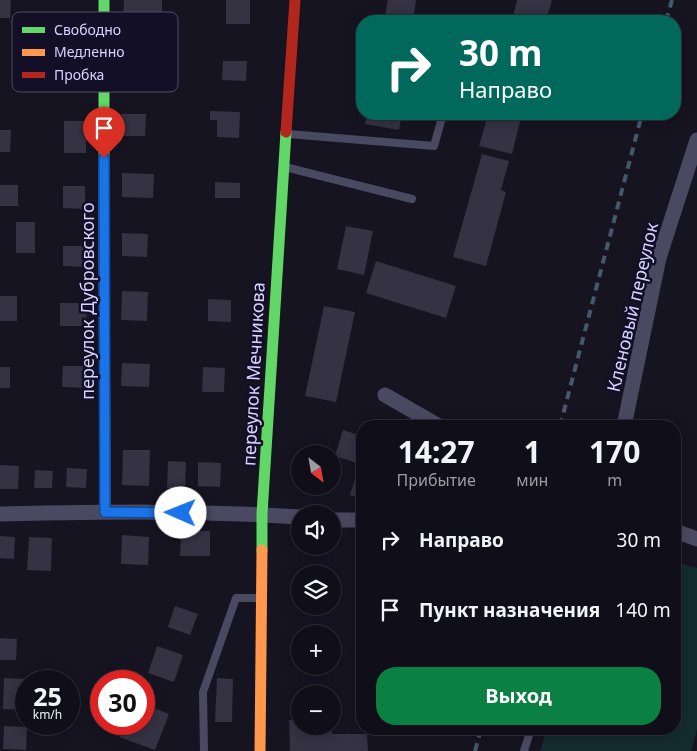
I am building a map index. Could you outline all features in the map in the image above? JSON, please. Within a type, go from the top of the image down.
[{"type":"street","name":"переулок Мечникова","points":[[260,751],[262,514],[295,0]]},
{"type":"street","name":"переулок Дубровского","points":[[104,92],[105,512]]},
{"type":"street","name":"Кленовый переулок","points":[[625,420],[659,258],[697,140]]},
{"type":"street","points":[[385,395],[429,420]]},
{"type":"street","points":[[0,514],[105,512],[262,514],[291,516]]},
{"type":"street","points":[[341,520],[356,520]]},
{"type":"street","points":[[681,533],[697,539]]},
{"type":"lane","points":[[286,134],[434,146],[440,120]]},
{"type":"lane","points":[[283,166],[412,199]]},
{"type":"lane","points":[[204,751],[203,692],[236,598],[261,598]]},
{"type":"lane","points":[[524,751],[529,735]]},
{"type":"green space","points":[[681,564],[697,568],[697,729],[691,751],[540,751],[545,735],[681,735]]},
{"type":"building","points":[[0,0],[11,0],[10,18],[0,18]]},
{"type":"building","points":[[124,0],[162,0],[162,12],[123,12]]},
{"type":"building","points":[[226,0],[250,0],[250,24],[226,24]]},
{"type":"building","points":[[388,0],[416,0],[414,14],[420,15],[385,15]]},
{"type":"building","points":[[517,0],[552,0],[548,15],[513,15]]},
{"type":"building","points":[[223,61],[247,61],[246,81],[222,80]]},
{"type":"building","points":[[210,111],[240,112],[239,138],[217,137],[217,120],[210,120]]},
{"type":"building","points":[[121,114],[146,114],[145,136],[121,136]]},
{"type":"building","points":[[366,120],[401,120],[399,130],[365,124]]},
{"type":"building","points":[[486,120],[520,120],[512,154],[479,146]]},
{"type":"building","points":[[64,121],[86,121],[86,153],[64,153]]},
{"type":"building","points":[[0,130],[11,130],[10,152],[0,152]]},
{"type":"building","points":[[482,154],[509,161],[501,190],[506,192],[486,266],[453,257]]},
{"type":"building","points":[[122,173],[154,174],[153,198],[122,197]]},
{"type":"building","points":[[215,182],[240,183],[240,198],[215,198]]},
{"type":"building","points":[[0,185],[18,185],[18,206],[0,206]]},
{"type":"building","points":[[63,186],[85,186],[85,209],[63,208]]},
{"type":"building","points":[[16,222],[35,222],[35,253],[16,253]]},
{"type":"building","points":[[346,226],[373,231],[364,275],[337,269]]},
{"type":"building","points":[[122,233],[148,234],[147,257],[122,256]]},
{"type":"building","points":[[63,246],[86,246],[86,267],[63,266]]},
{"type":"building","points":[[376,261],[456,286],[446,318],[366,293]]},
{"type":"building","points":[[122,291],[148,292],[147,321],[121,320]]},
{"type":"building","points":[[0,296],[17,296],[17,321],[0,321]]},
{"type":"building","points":[[208,299],[231,300],[231,322],[208,321]]},
{"type":"building","points":[[60,303],[87,303],[86,326],[60,326]]},
{"type":"building","points":[[324,306],[355,312],[336,402],[305,396]]},
{"type":"building","points":[[122,363],[150,364],[149,387],[121,386]]},
{"type":"building","points":[[63,366],[89,366],[88,388],[62,387]]},
{"type":"building","points":[[0,367],[10,367],[10,388],[0,388]]},
{"type":"building","points":[[203,367],[225,368],[224,392],[202,392]]},
{"type":"building","points":[[343,430],[356,434],[356,463],[341,458],[341,445],[338,445]]},
{"type":"building","points":[[123,450],[150,450],[149,486],[122,485]]},
{"type":"building","points":[[168,461],[186,462],[185,488],[167,488]]},
{"type":"building","points":[[198,462],[221,463],[220,487],[198,486]]},
{"type":"building","points":[[0,465],[19,466],[18,489],[0,489]]},
{"type":"building","points":[[67,468],[87,469],[86,488],[66,487]]},
{"type":"building","points":[[35,470],[53,471],[52,488],[34,488]]},
{"type":"building","points":[[356,476],[356,497],[350,495]]},
{"type":"building","points":[[181,531],[210,531],[210,556],[180,556]]},
{"type":"building","points":[[122,535],[149,537],[148,565],[121,564]]},
{"type":"building","points":[[0,536],[15,537],[14,559],[0,558]]},
{"type":"building","points":[[29,537],[52,538],[51,571],[27,570]]},
{"type":"building","points":[[175,606],[198,614],[190,635],[168,627]]},
{"type":"building","points":[[0,638],[17,639],[16,660],[0,660]]},
{"type":"building","points":[[157,646],[183,655],[174,682],[155,675],[155,670],[149,670]]},
{"type":"building","points":[[4,678],[15,678],[15,710],[3,709]]},
{"type":"building","points":[[217,678],[233,679],[232,722],[215,722]]},
{"type":"building","points":[[155,708],[169,714],[155,750],[119,737],[120,735],[155,735]]},
{"type":"building","points":[[289,720],[291,720],[291,735],[367,735],[368,751],[290,751]]},
{"type":"building","points":[[4,726],[15,726],[15,735],[27,735],[26,750],[3,749]]},
{"type":"railway","points":[[668,15],[672,0]]},
{"type":"railway","points":[[562,420],[640,120]]},
{"type":"railway","points":[[475,751],[479,735]]},
{"type":"traffic: fast","points":[[104,0],[104,12]]},
{"type":"traffic: fast","points":[[104,92],[104,210]]},
{"type":"traffic: fast","points":[[262,550],[262,514],[286,132]]},
{"type":"traffic: slow","points":[[104,210],[105,512]]},
{"type":"traffic: slow","points":[[260,751],[262,550]]},
{"type":"traffic: jam","points":[[286,132],[295,0]]},
{"type":"route","points":[[104,158],[105,512],[181,513]]}]
